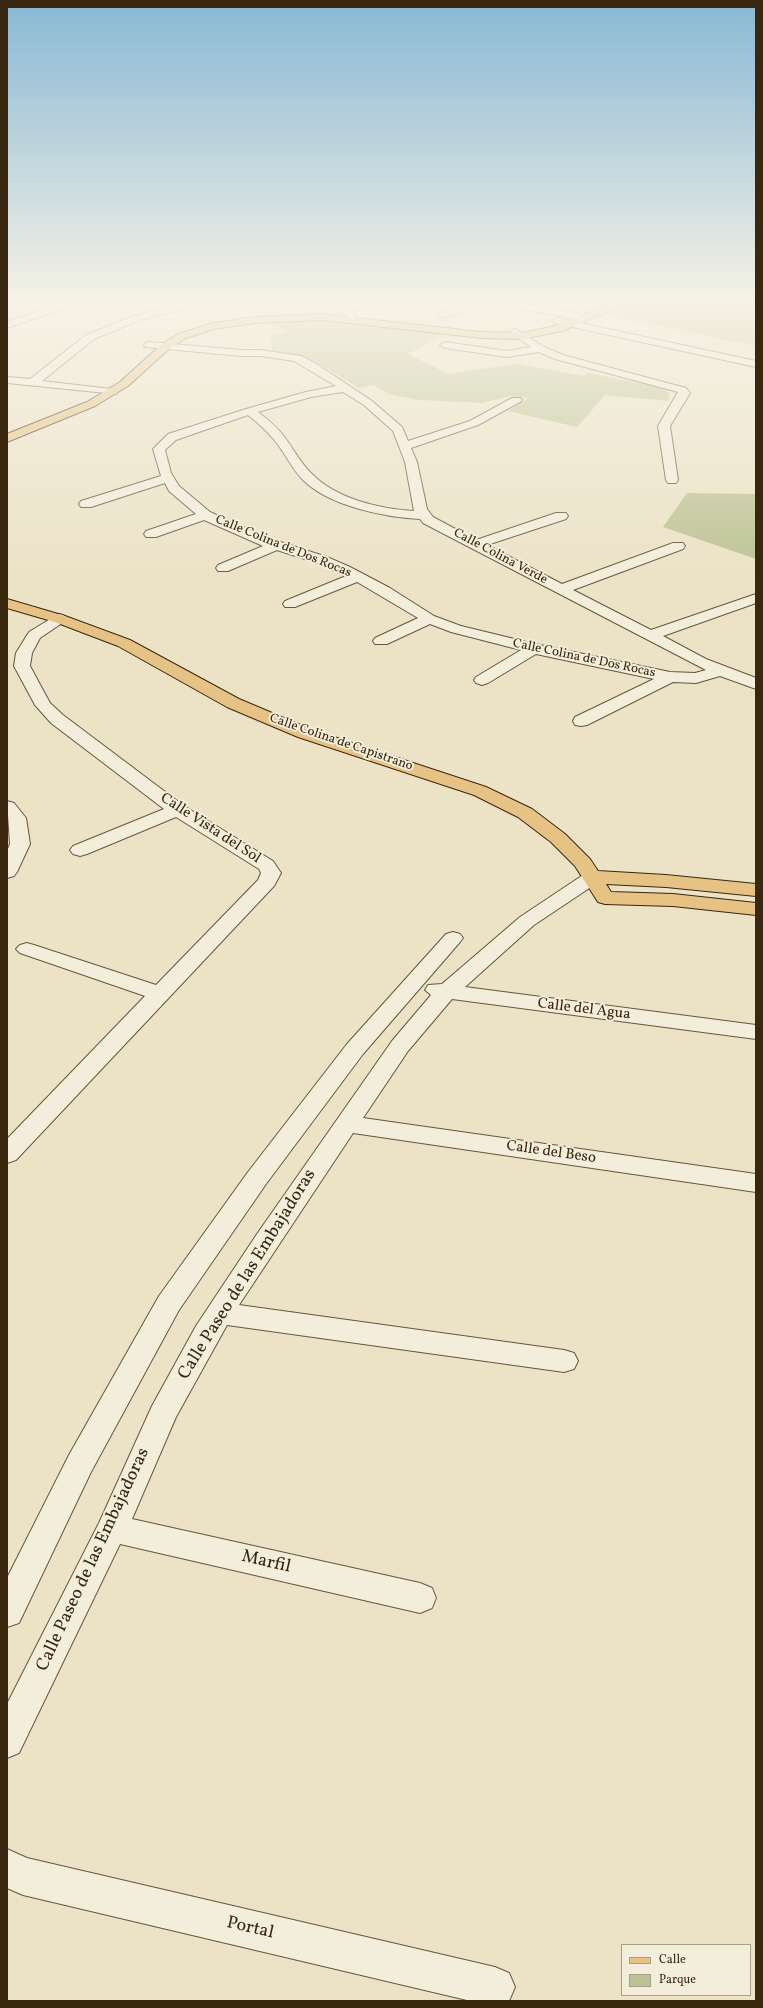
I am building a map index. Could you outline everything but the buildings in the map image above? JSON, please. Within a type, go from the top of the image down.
[{"type":"main road","points":[[7,429],[70,404],[91,393]]},
{"type":"main road","points":[[7,438],[69,414],[101,393]]},
{"type":"main road","name":"Calle Colina de Capistrano","points":[[7,603],[60,619],[124,643],[233,703],[304,733],[480,791],[525,813],[558,838],[583,863],[594,877],[605,898]]},
{"type":"main road","points":[[594,877],[666,881],[756,890]]},
{"type":"main road","points":[[605,898],[673,900],[756,909]]},
{"type":"street","name":"Calle Colina de Dos Rocas","points":[[318,393],[250,411],[172,437],[159,449],[168,478],[174,488],[205,515],[260,540],[322,560],[357,577],[429,618],[456,629],[534,649],[670,677],[696,678],[719,670]]},
{"type":"street","points":[[351,393],[390,422],[398,430],[411,462],[420,510],[423,515]]},
{"type":"street","points":[[672,480],[664,426],[684,393]]},
{"type":"street","points":[[405,446],[474,423],[516,400]]},
{"type":"street","points":[[250,411],[275,433],[296,463],[318,486],[333,494],[370,507],[401,514],[423,515]]},
{"type":"street","points":[[86,504],[168,478]]},
{"type":"street","points":[[151,534],[205,515]]},
{"type":"street","name":"Calle Colina Verde","points":[[423,515],[719,670],[756,684]]},
{"type":"street","points":[[476,544],[561,516]]},
{"type":"street","points":[[223,568],[276,545]]},
{"type":"street","points":[[562,589],[678,546]]},
{"type":"street","points":[[290,604],[357,577]]},
{"type":"street","points":[[652,635],[756,598]]},
{"type":"street","points":[[381,641],[429,618]]},
{"type":"street","name":"Calle Vista del Sol","points":[[7,1154],[267,882],[271,873],[266,865],[177,810],[57,719],[43,705],[22,666],[24,653],[34,636],[60,619]]},
{"type":"street","points":[[482,680],[534,649]]},
{"type":"street","points":[[581,722],[670,677]]},
{"type":"street","points":[[7,807],[17,818],[20,844],[7,872]]},
{"type":"street","points":[[80,850],[177,810]]},
{"type":"street","name":"Calle Paseo de las Embajadoras","points":[[7,1741],[112,1528],[162,1414],[206,1334],[266,1241],[400,1046],[446,992],[527,921],[594,877]]},
{"type":"street","points":[[567,895],[605,898]]},
{"type":"street","points":[[7,1612],[80,1464],[169,1303],[257,1178],[351,1055],[453,938]]},
{"type":"street","points":[[27,949],[161,994]]},
{"type":"street","name":"Calle del Agua","points":[[413,984],[446,992],[756,1032]]},
{"type":"street","name":"Calle del Beso","points":[[347,1124],[756,1183]]},
{"type":"street","points":[[220,1313],[564,1361]]},
{"type":"street","name":"Marfil","points":[[112,1528],[420,1598]]},
{"type":"street","name":"Portal","points":[[7,1868],[23,1876],[495,1987]]},
{"type":"green space","points":[[386,393],[670,393],[668,401],[605,395],[577,427],[508,411],[528,398],[510,396],[482,403],[420,400]]},
{"type":"green space","points":[[687,493],[756,494],[756,559],[663,527]]}]
